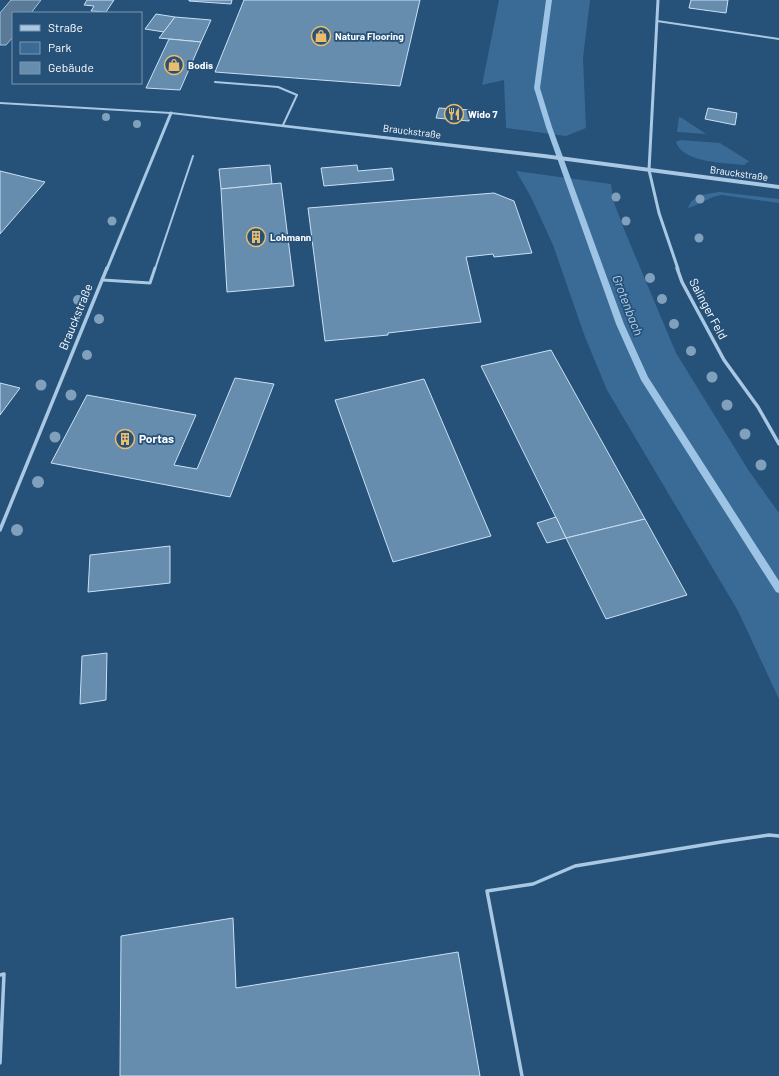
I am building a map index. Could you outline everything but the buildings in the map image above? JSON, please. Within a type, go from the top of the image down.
[{"type":"street","points":[[649,170],[658,0]]},
{"type":"street","name":"Brauckstraße","points":[[0,102],[172,113],[284,125],[576,160],[779,187]]},
{"type":"street","name":"Brauckstraße","points":[[0,530],[172,113]]},
{"type":"street","name":"Salinger Feld","points":[[649,170],[660,213],[682,282],[724,360],[758,407],[779,444]]},
{"type":"lane","points":[[657,21],[779,39]]},
{"type":"lane","points":[[214,82],[278,87],[297,95],[284,125]]},
{"type":"lane","points":[[103,280],[150,283],[193,156]]},
{"type":"lane","points":[[522,1076],[487,891],[533,884],[576,866],[721,842],[769,835],[779,836]]},
{"type":"lane","points":[[0,974],[4,974],[0,1063]]},
{"type":"green space","points":[[499,0],[590,0],[583,58],[586,128],[566,136],[506,128],[504,80],[482,85]]},
{"type":"green space","points":[[679,117],[682,118],[706,134],[677,132]]},
{"type":"green space","points":[[680,140],[720,143],[750,162],[747,162],[745,165],[706,161],[696,158],[680,149],[676,142]]},
{"type":"green space","points":[[516,171],[611,184],[613,200],[626,234],[676,353],[749,471],[779,513],[779,699],[738,611],[607,390],[585,337],[553,245],[531,197]]},
{"type":"green space","points":[[720,192],[779,199],[779,203],[722,195],[713,197],[688,208],[690,203],[697,197],[705,194]]},
{"type":"shaded area","points":[[11,0],[41,0],[32,12],[12,12],[12,38],[6,45],[0,45],[0,13]]},
{"type":"waterway","name":"Grotenbach","points":[[549,0],[537,88],[549,127],[620,324],[644,378],[779,589]]},
{"type":"place","name":"Natura Flooring","points":[[321,36]]},
{"type":"place","name":"Bodis","points":[[174,65]]},
{"type":"place","name":"Wido 7","points":[[454,114]]},
{"type":"place","name":"Lohmann","points":[[256,237]]},
{"type":"place","name":"Portas","points":[[125,439]]}]
